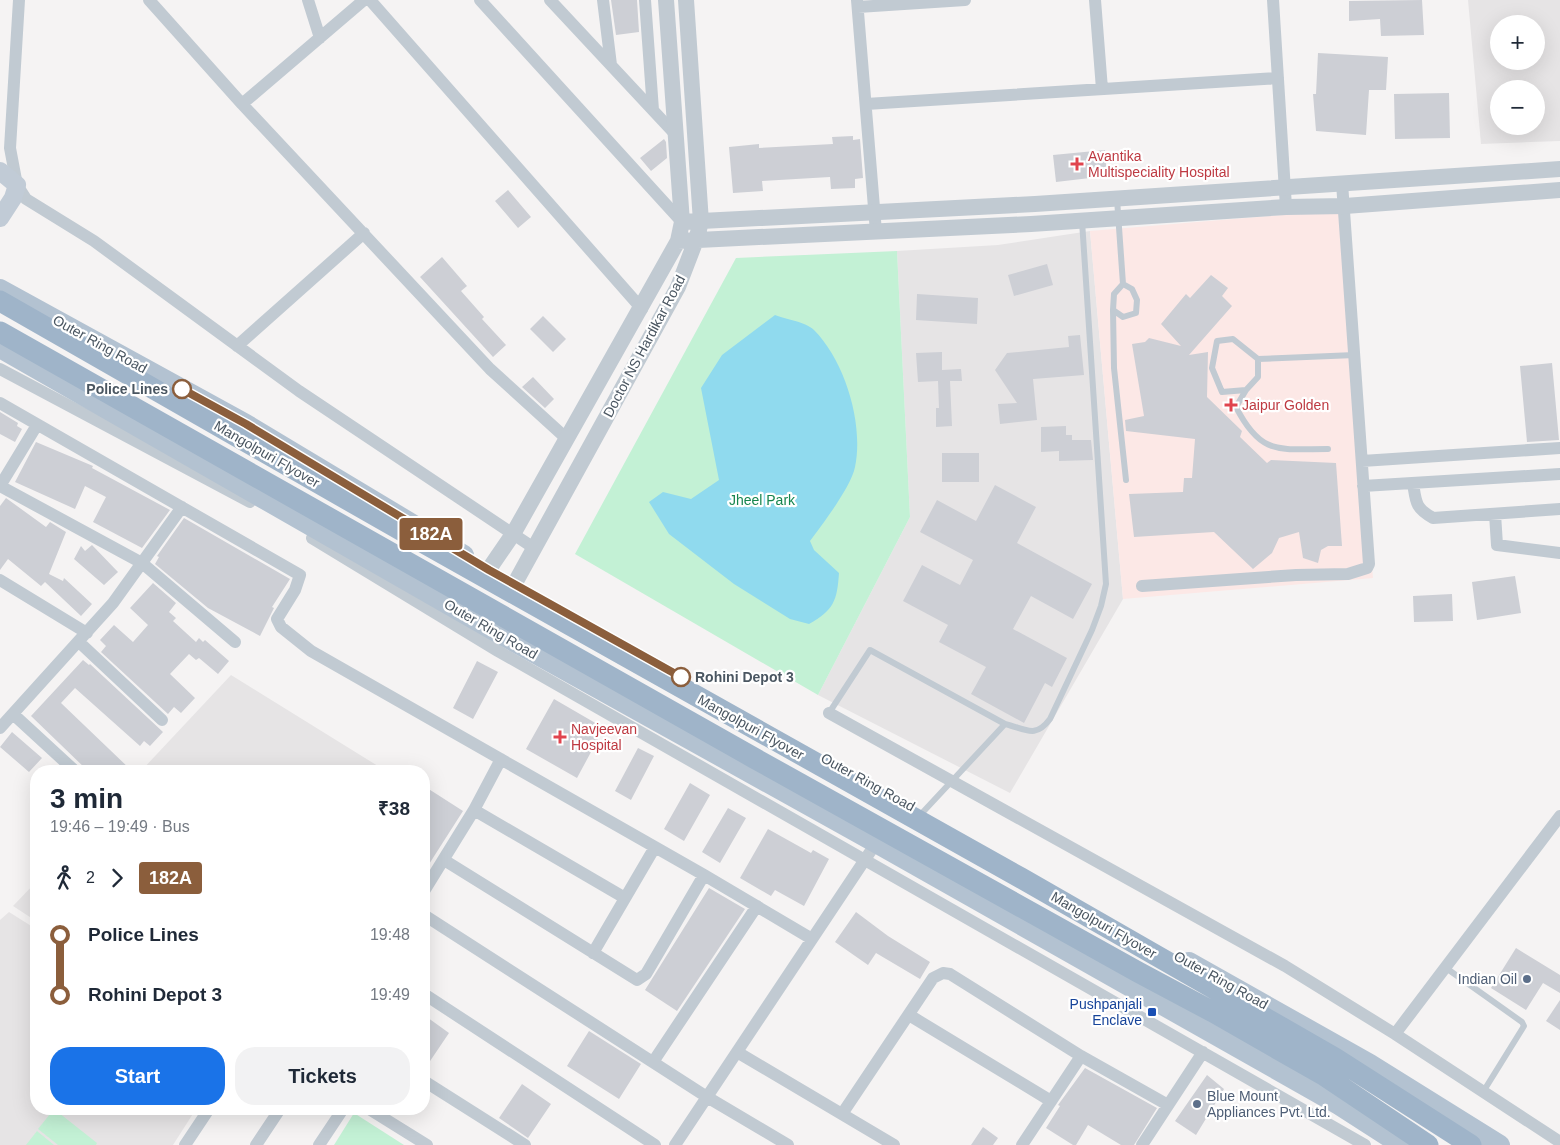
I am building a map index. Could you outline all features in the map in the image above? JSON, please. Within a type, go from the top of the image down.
[{"type":"highway","name":"Mangolpuri Flyover","points":[[0,301],[404,532],[1022,878],[1268,1019],[1335,1058],[1471,1145]]},
{"type":"highway","name":"Mangolpuri Flyover","points":[[0,332],[754,758],[1213,1012],[1325,1076],[1428,1145]]},
{"type":"main road","points":[[0,170],[14,193],[0,218]]},
{"type":"main road","name":"Outer Ring Road","points":[[0,289],[246,424],[489,570],[1370,1064],[1500,1145]]},
{"type":"main road","points":[[80,393],[102,345]]},
{"type":"main road","name":"Outer Ring Road","points":[[0,348],[609,695],[876,842],[1339,1105],[1401,1145]]},
{"type":"main road","points":[[340,542],[368,497]]},
{"type":"main road","points":[[609,695],[628,647]]},
{"type":"street","points":[[19,0],[10,148],[14,193],[94,241],[299,391],[534,548]]},
{"type":"street","points":[[149,0],[242,104],[490,369],[567,439]]},
{"type":"street","points":[[308,0],[320,38]]},
{"type":"street","points":[[242,104],[364,0]]},
{"type":"street","points":[[370,0],[642,309]]},
{"type":"street","points":[[480,0],[682,222],[1117,198],[1560,169]]},
{"type":"street","points":[[550,0],[676,135]]},
{"type":"street","points":[[603,0],[611,65]]},
{"type":"street","points":[[645,0],[653,110]]},
{"type":"street","name":"Doctor NS Hardikar Road","points":[[489,570],[513,534],[642,309],[678,241],[682,222],[666,0]]},
{"type":"street","name":"Doctor NS Hardikar Road","points":[[515,583],[678,287],[696,240],[700,222],[686,0]]},
{"type":"street","points":[[876,232],[858,4],[965,0]]},
{"type":"street","points":[[1095,0],[1102,89]]},
{"type":"street","points":[[1273,0],[1286,207]]},
{"type":"street","points":[[866,104],[1278,78]]},
{"type":"street","points":[[0,170],[10,148]]},
{"type":"street","points":[[1142,586],[1296,575],[1348,574],[1363,571],[1368,564],[1342,183]]},
{"type":"street","points":[[678,241],[876,232],[1286,207],[1345,206],[1560,190]]},
{"type":"street","points":[[238,346],[364,233]]},
{"type":"street","points":[[0,369],[284,520],[498,651],[1365,1145]]},
{"type":"street","points":[[0,404],[300,575],[295,590],[277,619],[292,636],[311,651],[704,875],[812,939]]},
{"type":"street","points":[[37,425],[0,486],[142,563],[235,642]]},
{"type":"street","points":[[1362,461],[1560,448]]},
{"type":"street","points":[[1363,486],[1560,474]]},
{"type":"street","points":[[1413,483],[1416,504],[1422,512],[1433,518],[1560,509]]},
{"type":"street","points":[[0,728],[113,603],[182,507]]},
{"type":"street","points":[[1495,514],[1497,545],[1560,553]]},
{"type":"street","points":[[0,580],[83,637],[162,720]]},
{"type":"street","points":[[829,713],[950,782],[1285,966],[1395,1034],[1560,1142]]},
{"type":"street","points":[[13,714],[68,765]]},
{"type":"street","points":[[430,882],[474,810],[501,759]]},
{"type":"street","points":[[474,810],[626,898]]},
{"type":"street","points":[[1395,1034],[1560,816]]},
{"type":"street","points":[[675,1145],[876,842]]},
{"type":"street","points":[[593,953],[655,847]]},
{"type":"street","points":[[444,860],[637,980],[642,979],[704,875]]},
{"type":"street","points":[[653,1062],[757,906]]},
{"type":"street","points":[[430,919],[707,1097],[788,1145]]},
{"type":"street","points":[[842,1114],[933,978],[943,973],[950,974],[1081,1056],[1168,1105]]},
{"type":"street","points":[[430,998],[655,1145]]},
{"type":"street","points":[[909,1014],[1051,1101]]},
{"type":"street","points":[[737,1052],[894,1145]]},
{"type":"street","points":[[1142,1145],[1203,1052]]},
{"type":"street","points":[[1022,1145],[1081,1056]]},
{"type":"street","points":[[430,1085],[525,1145]]},
{"type":"street","points":[[185,1145],[205,1115]]},
{"type":"street","points":[[256,1145],[276,1115]]},
{"type":"street","points":[[319,1145],[339,1115]]},
{"type":"street","points":[[379,1115],[427,1145]]},
{"type":"lane","points":[[1117,198],[1122,284],[1114,294],[1114,368],[1126,480]]},
{"type":"lane","points":[[829,713],[870,650],[1005,724],[1034,732],[1042,729],[1050,719],[1092,630],[1101,606],[1106,584],[1082,220]]},
{"type":"lane","points":[[1113,310],[1123,317],[1136,313],[1137,300],[1132,289],[1122,284]]},
{"type":"lane","points":[[1246,390],[1222,392],[1212,368],[1217,341],[1233,339],[1258,359],[1354,354]]},
{"type":"lane","points":[[1258,359],[1258,377],[1246,390],[1236,407],[1248,431],[1274,449],[1328,449]]},
{"type":"lane","points":[[923,812],[1005,724]]},
{"type":"lane","points":[[1446,968],[1522,1022],[1524,1026],[1483,1093]]},
{"type":"shaded area","points":[[1468,0],[1560,0],[1560,141],[1481,144]]},
{"type":"shaded area","name":"Jaipur Golden","points":[[1340,210],[1373,578],[1123,599],[1090,231]]},
{"type":"shaded area","points":[[1090,231],[1123,599],[1010,793],[818,695],[910,517],[897,251],[998,245]]},
{"type":"shaded area","points":[[231,675],[376,765],[147,765]]},
{"type":"shaded area","points":[[30,888],[30,917],[13,906]]},
{"type":"shaded area","points":[[9,912],[30,925],[30,1115],[192,1115],[173,1145],[0,1145],[0,920]]},
{"type":"green space","name":"Jheel Park","points":[[897,251],[910,517],[818,695],[575,554],[736,258]]},
{"type":"green space","points":[[49,1115],[62,1115],[97,1143],[96,1145],[58,1145],[38,1129]]},
{"type":"green space","points":[[353,1115],[357,1115],[404,1145],[334,1145]]},
{"type":"green space","points":[[37,1131],[54,1145],[26,1145]]},
{"type":"water","points":[[775,315],[810,327],[825,343],[835,358],[850,394],[857,432],[855,467],[848,485],[836,506],[810,541],[814,550],[839,573],[837,591],[833,604],[829,609],[809,624],[790,619],[734,584],[669,534],[649,502],[663,492],[691,499],[719,480],[701,388],[722,355]]},
{"type":"building","points":[[611,0],[637,0],[639,32],[616,35]]},
{"type":"building","points":[[1422,0],[1424,35],[1381,36],[1380,19],[1349,21],[1349,1]]},
{"type":"building","points":[[1318,53],[1388,57],[1386,90],[1369,90],[1366,135],[1316,131],[1313,94],[1316,94]]},
{"type":"building","points":[[1449,93],[1450,138],[1395,139],[1394,94]]},
{"type":"building","points":[[853,136],[853,140],[860,139],[863,178],[855,179],[855,188],[831,189],[830,177],[762,181],[763,191],[733,193],[729,147],[759,144],[759,148],[833,144],[832,137]]},
{"type":"building","points":[[664,139],[666,142],[667,158],[651,171],[640,158]]},
{"type":"building","points":[[1105,150],[1107,176],[1056,182],[1053,155]]},
{"type":"building","points":[[508,190],[531,217],[518,228],[495,201]]},
{"type":"building","points":[[442,257],[467,286],[461,291],[484,317],[482,319],[506,345],[493,357],[420,277]]},
{"type":"building","points":[[1047,264],[1053,285],[1014,296],[1008,275]]},
{"type":"building","points":[[1211,275],[1228,288],[1222,296],[1232,306],[1189,355],[1208,352],[1207,397],[1242,431],[1240,437],[1267,463],[1271,460],[1336,463],[1342,546],[1328,546],[1321,550],[1318,563],[1303,558],[1299,532],[1279,538],[1272,553],[1253,569],[1214,532],[1134,537],[1129,494],[1183,492],[1184,478],[1192,478],[1195,439],[1126,431],[1125,420],[1144,416],[1132,344],[1145,342],[1149,338],[1181,346],[1161,324],[1186,294],[1190,298]]},
{"type":"building","points":[[917,294],[978,298],[977,324],[916,320]]},
{"type":"building","points":[[543,316],[566,339],[553,352],[530,329]]},
{"type":"building","points":[[1080,335],[1084,375],[1033,379],[1037,420],[1000,424],[998,404],[1017,403],[995,370],[1007,353],[1069,347],[1068,336]]},
{"type":"building","points":[[942,352],[942,370],[961,369],[962,381],[950,381],[952,426],[936,427],[936,408],[939,408],[938,381],[918,382],[916,353]]},
{"type":"building","points":[[1552,363],[1559,440],[1527,442],[1520,366]]},
{"type":"building","points":[[533,377],[554,399],[545,408],[522,387]]},
{"type":"building","points":[[0,412],[18,423],[17,426],[22,429],[15,442],[0,434]]},
{"type":"building","points":[[1066,426],[1066,435],[1072,435],[1072,440],[1091,440],[1093,460],[1059,461],[1059,451],[1041,452],[1041,427]]},
{"type":"building","points":[[36,442],[93,466],[92,468],[170,510],[142,548],[93,522],[106,497],[85,486],[75,509],[15,482]]},
{"type":"building","points":[[942,453],[979,453],[979,482],[942,482]]},
{"type":"building","points":[[995,485],[1036,507],[1017,543],[1092,584],[1073,619],[1031,596],[1013,629],[1067,658],[1052,687],[1045,683],[1024,723],[971,694],[986,667],[939,642],[948,625],[903,601],[922,565],[960,585],[973,560],[920,532],[937,500],[976,521]]},
{"type":"building","points":[[6,498],[46,527],[50,522],[66,532],[49,574],[63,581],[64,578],[92,604],[81,616],[45,582],[41,586],[8,559],[0,570],[0,506]]},
{"type":"building","points":[[184,518],[290,579],[272,607],[274,608],[260,636],[208,608],[155,564],[159,557],[157,556]]},
{"type":"building","points":[[92,545],[118,572],[104,585],[74,559],[81,546],[85,551]]},
{"type":"building","points":[[1515,576],[1521,613],[1477,620],[1472,582]]},
{"type":"building","points":[[153,583],[176,603],[169,612],[176,618],[173,621],[196,642],[199,638],[203,642],[205,640],[229,661],[218,674],[199,658],[196,660],[189,654],[170,674],[195,698],[181,713],[174,707],[168,714],[101,652],[106,646],[100,640],[114,625],[133,642],[148,625],[130,608]]},
{"type":"building","points":[[1452,594],[1453,621],[1414,622],[1413,596]]},
{"type":"building","points":[[83,660],[90,664],[163,732],[150,746],[144,741],[140,746],[75,688],[61,703],[126,765],[82,765],[31,716]]},
{"type":"building","points":[[477,661],[498,672],[473,719],[453,708]]},
{"type":"building","points":[[554,699],[604,728],[577,778],[526,749]]},
{"type":"building","points":[[12,732],[42,758],[36,765],[30,765],[29,772],[0,747]]},
{"type":"building","points":[[638,748],[654,756],[631,800],[615,791]]},
{"type":"building","points":[[690,783],[710,795],[684,841],[664,829]]},
{"type":"building","points":[[430,790],[463,811],[430,863]]},
{"type":"building","points":[[728,808],[746,818],[720,863],[702,852]]},
{"type":"building","points":[[768,829],[811,853],[813,850],[829,859],[804,906],[775,890],[771,896],[740,878]]},
{"type":"building","points":[[709,888],[745,909],[677,1011],[645,990]]},
{"type":"building","points":[[856,912],[888,936],[930,962],[920,979],[876,953],[868,965],[835,942]]},
{"type":"building","name":"Indian Oil","points":[[1516,948],[1560,975],[1560,993],[1543,983],[1526,1010],[1491,988]]},
{"type":"building","points":[[1560,1000],[1560,1030],[1546,1021]]},
{"type":"building","points":[[430,1019],[449,1033],[430,1061]]},
{"type":"building","points":[[589,1031],[641,1064],[619,1099],[567,1066]]},
{"type":"building","points":[[1085,1068],[1157,1108],[1134,1145],[1121,1145],[1088,1125],[1076,1145],[1073,1145],[1046,1128],[1060,1106],[1058,1105]]},
{"type":"building","points":[[1207,1075],[1224,1089],[1196,1135],[1175,1121]]},
{"type":"building","points":[[522,1084],[551,1104],[528,1138],[499,1118]]},
{"type":"building","points":[[983,1127],[998,1138],[993,1145],[971,1145]]},
{"type":"bus line","name":"182A","points":[[182,389],[246,424],[489,570],[681,677]]},
{"type":"place","name":"Avantika Multispeciality Hospital","points":[[1077,164]]},
{"type":"place","name":"Police Lines","points":[[182,389]]},
{"type":"place","name":"Jaipur Golden","points":[[1231,405]]},
{"type":"place","name":"Rohini Depot 3","points":[[681,677]]},
{"type":"place","name":"Navjeevan Hospital","points":[[560,737]]},
{"type":"place","name":"Indian Oil","points":[[1527,979]]},
{"type":"place","name":"Pushpanjali Enclave","points":[[1152,1012]]},
{"type":"place","name":"Blue Mount Appliances Pvt. Ltd.","points":[[1197,1104]]}]
